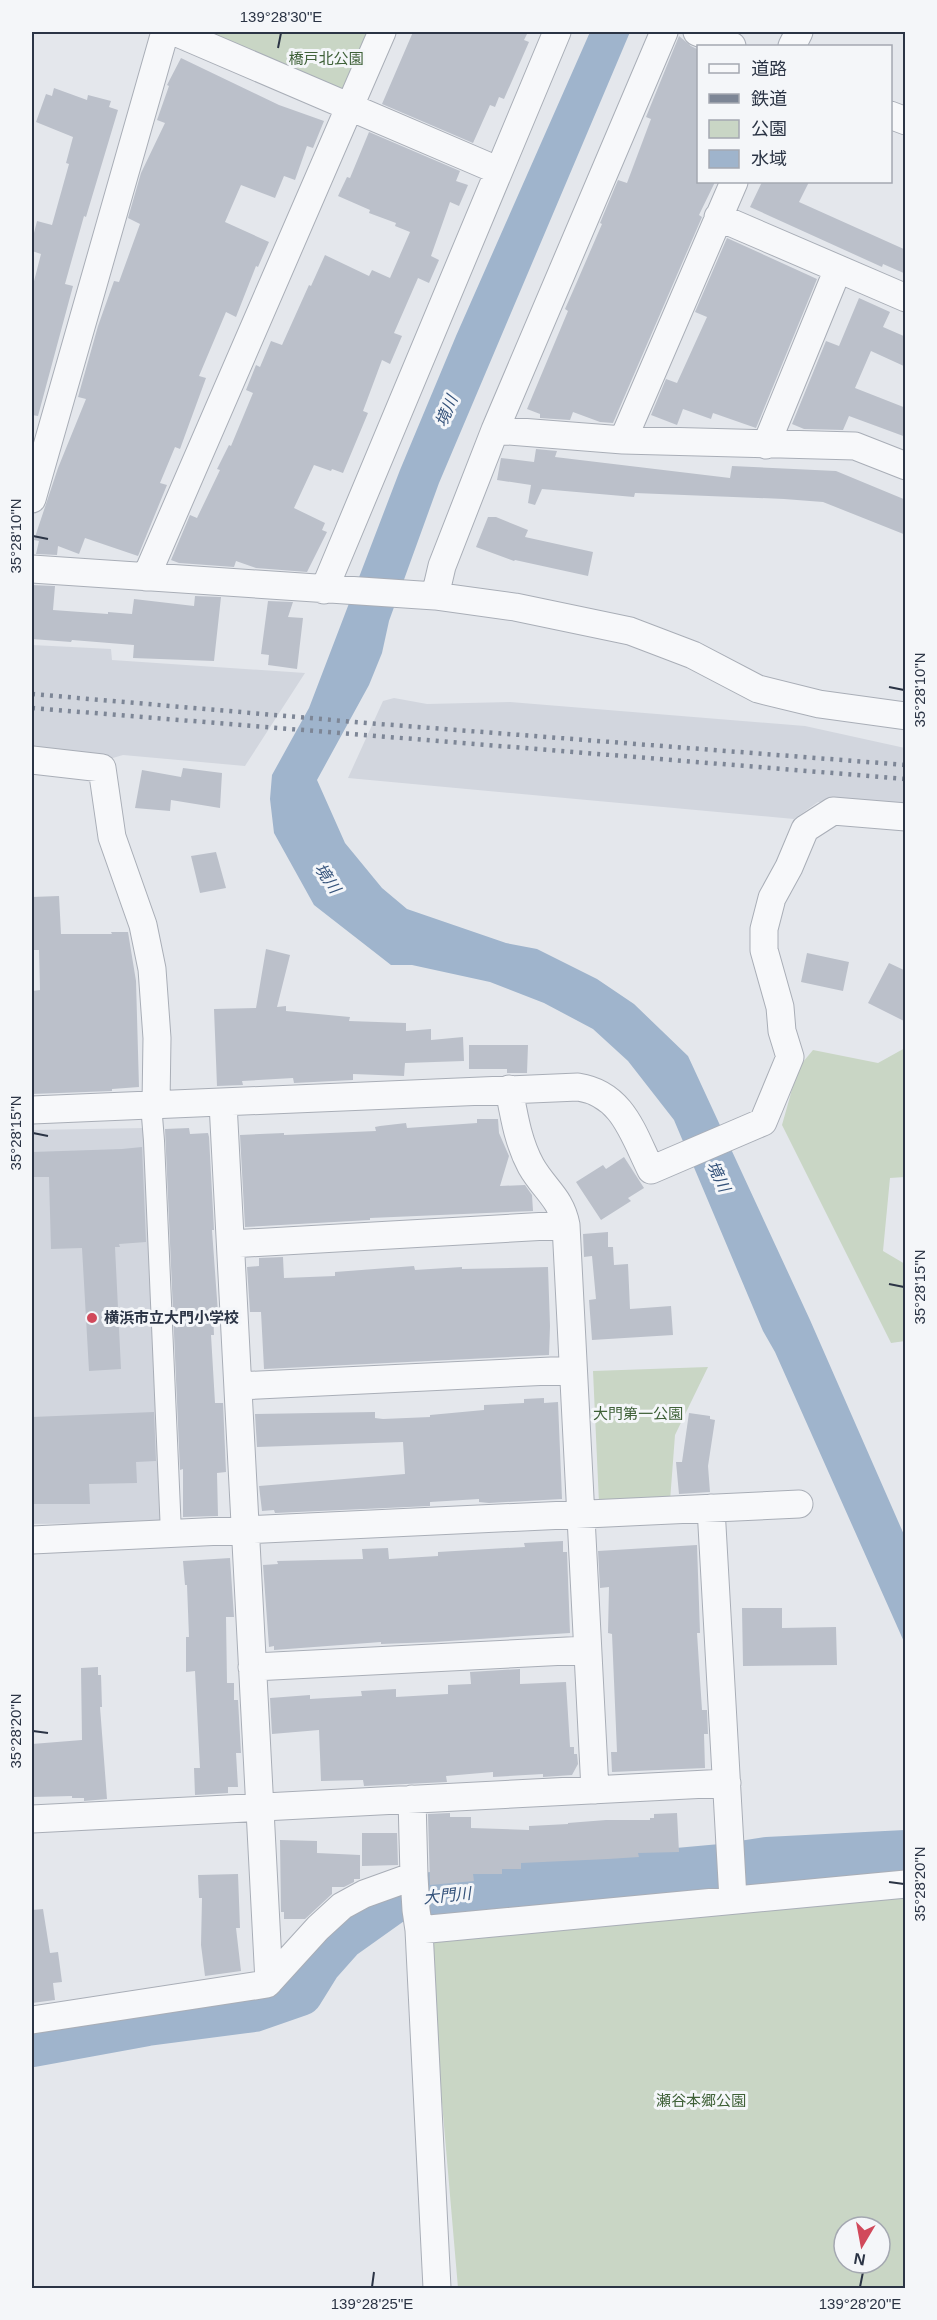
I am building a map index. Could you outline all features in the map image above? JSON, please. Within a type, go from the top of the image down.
[{"type":"street","points":[[32,500],[165,32]]},
{"type":"street","points":[[175,32],[497,170]]},
{"type":"street","points":[[146,577],[382,32]]},
{"type":"street","points":[[328,590],[497,170],[556,32]]},
{"type":"street","points":[[435,596],[442,566],[495,430],[664,32]]},
{"type":"street","points":[[697,32],[730,45]]},
{"type":"street","points":[[892,115],[906,121]]},
{"type":"street","points":[[624,440],[734,183]]},
{"type":"street","points":[[718,217],[906,298]]},
{"type":"street","points":[[766,445],[838,269]]},
{"type":"street","points":[[495,430],[624,440],[855,446],[906,466]]},
{"type":"street","points":[[32,569],[435,596],[515,607],[630,631],[693,655],[758,689],[819,704],[906,716]]},
{"type":"street","points":[[32,760],[102,768],[112,837],[143,925],[152,969],[157,1038],[154,1141],[171,1533]]},
{"type":"street","points":[[32,1110],[578,1087],[595,1089],[610,1099],[624,1115],[651,1170],[763,1122],[790,1057],[782,1031],[780,1007],[764,950],[764,929],[772,898],[806,829],[832,811],[906,817]]},
{"type":"street","points":[[509,1089],[519,1140],[544,1187],[563,1210],[566,1225],[595,1790]]},
{"type":"street","points":[[223,1103],[269,1982]]},
{"type":"street","points":[[231,1244],[566,1225]]},
{"type":"street","points":[[238,1386],[573,1370]]},
{"type":"street","points":[[32,1540],[799,1503]]},
{"type":"street","points":[[711,1508],[733,1877]]},
{"type":"street","points":[[252,1667],[587,1650]]},
{"type":"street","points":[[32,1819],[727,1783]]},
{"type":"street","points":[[412,1799],[436,2288]]},
{"type":"street","points":[[32,2020],[269,1982],[318,1928],[342,1906],[364,1894],[416,1899],[733,1877],[906,1884]]},
{"type":"shaded area","points":[[32,645],[111,649],[112,660],[305,673],[245,766],[123,755],[99,762],[32,753]]},
{"type":"shaded area","points":[[394,698],[427,704],[510,702],[805,726],[905,748],[905,807],[818,802],[794,819],[348,778],[383,701]]},
{"type":"shaded area","name":"横浜市立大門小学校","points":[[144,1128],[163,1522],[32,1524],[32,1130]]},
{"type":"green space","name":"橋戸北公園","points":[[197,32],[372,32],[341,97]]},
{"type":"green space","points":[[905,1048],[905,1177],[890,1178],[883,1251],[905,1264],[905,1341],[891,1343],[782,1125],[798,1068],[813,1050],[878,1063]]},
{"type":"green space","name":"大門第一公園","points":[[708,1367],[675,1435],[670,1501],[599,1503],[593,1371]]},
{"type":"green space","name":"瀬谷本郷公園","points":[[905,1894],[905,2288],[458,2288],[428,1940]]},
{"type":"water","name":"境川","points":[[590,32],[630,32],[439,483],[389,621],[382,653],[369,685],[317,780],[345,843],[382,888],[407,909],[506,943],[537,949],[597,979],[634,1004],[688,1056],[810,1320],[905,1537],[905,1644],[775,1352],[763,1331],[674,1120],[628,1061],[593,1029],[544,1003],[490,982],[412,965],[391,965],[314,905],[274,833],[270,799],[272,775],[309,708],[400,470],[456,336]]},
{"type":"building","points":[[413,32],[528,32],[524,40],[529,42],[504,99],[499,97],[495,107],[490,105],[473,143],[382,104]]},
{"type":"building","points":[[679,36],[697,49],[697,183],[715,183],[699,215],[702,217],[613,423],[600,422],[573,412],[570,420],[540,418],[540,414],[527,409],[568,311],[565,309],[602,224],[600,223],[618,180],[627,183],[651,119],[646,117]]},
{"type":"building","points":[[181,58],[279,105],[324,121],[313,148],[307,146],[295,180],[284,176],[275,198],[241,185],[225,222],[269,242],[258,267],[256,266],[236,317],[226,312],[199,376],[206,378],[180,449],[175,447],[160,483],[167,485],[138,556],[85,538],[79,554],[58,546],[57,555],[36,554],[39,541],[34,540],[58,468],[86,399],[78,397],[98,326],[114,281],[119,282],[140,224],[128,218],[141,173],[165,123],[157,120],[169,86],[167,85]]},
{"type":"building","points":[[54,88],[87,100],[88,95],[111,101],[109,107],[118,110],[65,284],[73,286],[38,416],[32,415],[32,289],[41,254],[32,251],[32,241],[37,221],[52,225],[69,164],[66,163],[73,137],[36,122],[46,94],[52,96]]},
{"type":"building","points":[[369,132],[460,171],[456,181],[468,185],[459,206],[450,202],[431,256],[439,260],[429,283],[418,278],[394,333],[402,336],[390,364],[382,360],[363,411],[368,413],[343,473],[314,465],[294,508],[325,523],[322,530],[327,532],[307,572],[256,568],[236,561],[234,567],[179,563],[171,560],[190,515],[197,518],[220,470],[217,469],[229,445],[231,446],[253,393],[246,390],[256,365],[260,367],[271,341],[282,345],[325,255],[369,276],[372,270],[390,278],[410,232],[338,196],[347,177],[350,178]]},
{"type":"building","points":[[762,183],[808,183],[799,202],[906,250],[906,274],[883,264],[882,267],[750,207]]},
{"type":"building","points":[[727,238],[817,279],[756,428],[713,413],[711,419],[683,409],[677,425],[651,415],[666,379],[677,383],[707,317],[695,312]]},
{"type":"building","points":[[859,298],[890,312],[883,327],[906,337],[906,367],[871,351],[855,388],[906,408],[906,437],[849,416],[843,430],[804,429],[792,424],[826,341],[839,346]]},
{"type":"building","points":[[536,449],[557,451],[555,457],[730,478],[732,466],[836,471],[906,500],[906,535],[823,502],[635,493],[634,497],[542,489],[535,505],[528,503],[531,485],[497,480],[501,458],[534,462]]},
{"type":"building","points":[[488,517],[496,517],[528,530],[525,537],[593,552],[588,576],[514,561],[476,547]]},
{"type":"building","points":[[32,585],[55,586],[53,610],[108,614],[108,612],[132,614],[134,599],[194,606],[195,596],[221,597],[214,661],[133,658],[134,645],[32,639]]},
{"type":"building","points":[[268,601],[293,602],[288,617],[303,618],[297,669],[268,665],[269,655],[261,654]]},
{"type":"building","points":[[183,768],[222,773],[220,808],[171,800],[170,811],[135,808],[142,770],[181,777]]},
{"type":"building","points":[[216,852],[226,888],[200,893],[191,856]]},
{"type":"building","points":[[59,896],[61,934],[128,932],[136,981],[139,1087],[112,1089],[112,1091],[32,1094],[32,991],[40,990],[39,950],[32,950],[32,897]]},
{"type":"building","points":[[266,949],[290,955],[277,1007],[286,1006],[286,1011],[350,1017],[349,1021],[406,1023],[406,1031],[431,1029],[431,1040],[463,1037],[464,1061],[405,1063],[404,1076],[353,1074],[353,1080],[294,1083],[293,1078],[242,1081],[243,1085],[217,1086],[214,1009],[256,1008]]},
{"type":"building","points":[[807,953],[849,962],[843,991],[801,982]]},
{"type":"building","points":[[889,963],[906,971],[906,1022],[868,1003]]},
{"type":"building","points":[[469,1045],[528,1045],[527,1073],[507,1073],[507,1069],[469,1069]]},
{"type":"building","points":[[477,1119],[498,1119],[499,1133],[509,1156],[500,1186],[525,1185],[532,1195],[533,1211],[370,1218],[370,1220],[245,1227],[240,1135],[376,1131],[375,1127],[380,1126],[406,1123],[407,1128],[477,1123]]},
{"type":"building","points":[[189,1128],[190,1134],[208,1133],[209,1137],[218,1313],[213,1313],[214,1335],[211,1335],[215,1403],[223,1403],[226,1472],[217,1473],[218,1516],[183,1517],[183,1469],[180,1470],[165,1129]]},
{"type":"building","points":[[142,1147],[146,1242],[119,1244],[120,1247],[115,1247],[121,1369],[89,1371],[82,1248],[51,1249],[49,1177],[32,1177],[32,1152]]},
{"type":"building","points":[[624,1157],[644,1188],[628,1198],[631,1201],[601,1220],[576,1182],[603,1165],[606,1169]]},
{"type":"building","points":[[608,1232],[608,1247],[613,1247],[614,1265],[628,1264],[630,1309],[671,1306],[673,1335],[592,1340],[589,1300],[596,1299],[592,1256],[584,1257],[583,1234]]},
{"type":"building","points":[[283,1257],[284,1278],[335,1276],[335,1272],[414,1266],[415,1270],[462,1267],[462,1269],[548,1267],[549,1355],[264,1369],[261,1312],[250,1312],[247,1267],[259,1266],[259,1258]]},
{"type":"building","points":[[544,1398],[544,1403],[558,1402],[562,1499],[489,1503],[479,1502],[479,1499],[430,1502],[430,1506],[275,1513],[274,1510],[262,1511],[259,1486],[405,1474],[403,1442],[257,1447],[255,1414],[375,1412],[375,1418],[383,1419],[430,1417],[430,1415],[484,1410],[484,1405],[524,1403],[524,1399]]},
{"type":"building","points":[[154,1412],[156,1461],[136,1462],[137,1483],[89,1484],[90,1504],[32,1504],[32,1417]]},
{"type":"building","points":[[689,1413],[710,1416],[710,1419],[715,1420],[708,1466],[710,1492],[679,1494],[676,1462],[682,1462]]},
{"type":"building","points":[[563,1541],[563,1552],[567,1552],[570,1633],[434,1642],[381,1644],[381,1642],[274,1650],[274,1646],[269,1647],[263,1565],[278,1564],[277,1561],[363,1559],[362,1549],[388,1548],[389,1559],[438,1556],[438,1552],[525,1547],[524,1543]]},
{"type":"building","points":[[697,1545],[700,1633],[697,1633],[702,1710],[707,1710],[708,1734],[704,1734],[705,1768],[612,1772],[611,1752],[617,1752],[612,1634],[608,1633],[609,1587],[600,1588],[598,1551]]},
{"type":"building","points":[[230,1558],[234,1617],[226,1617],[227,1683],[234,1683],[234,1700],[238,1700],[241,1753],[236,1753],[238,1787],[228,1787],[228,1793],[195,1795],[194,1768],[200,1768],[195,1671],[186,1672],[186,1637],[189,1637],[187,1585],[185,1585],[183,1561]]},
{"type":"building","points":[[742,1608],[782,1608],[782,1628],[836,1627],[837,1665],[743,1666]]},
{"type":"building","points":[[98,1667],[98,1675],[101,1675],[102,1707],[100,1707],[107,1799],[84,1801],[84,1798],[72,1798],[72,1796],[32,1797],[32,1744],[82,1740],[81,1668]]},
{"type":"building","points":[[520,1669],[520,1684],[566,1682],[570,1747],[574,1747],[578,1764],[572,1775],[493,1777],[493,1772],[446,1776],[447,1782],[364,1786],[363,1780],[321,1781],[319,1730],[272,1734],[270,1698],[310,1695],[310,1699],[362,1696],[361,1691],[396,1689],[396,1697],[448,1694],[448,1685],[471,1684],[470,1672]]},
{"type":"building","points":[[450,1813],[450,1817],[471,1817],[471,1828],[529,1830],[529,1826],[606,1820],[650,1820],[654,1818],[654,1814],[677,1813],[679,1852],[638,1853],[639,1857],[521,1863],[521,1869],[502,1869],[502,1874],[473,1874],[474,1881],[430,1885],[428,1814]]},
{"type":"building","points":[[362,1833],[397,1833],[398,1865],[362,1866]]},
{"type":"building","points":[[280,1840],[317,1841],[317,1853],[360,1855],[360,1879],[354,1879],[354,1882],[344,1887],[332,1887],[332,1894],[305,1919],[284,1919],[284,1912],[281,1912]]},
{"type":"building","points":[[238,1874],[240,1928],[236,1928],[241,1971],[205,1976],[201,1945],[202,1898],[199,1898],[198,1875]]},
{"type":"building","points":[[43,1909],[50,1953],[58,1952],[62,1982],[53,1983],[55,2000],[32,2003],[32,1910]]},
{"type":"waterway","name":"大門川","points":[[32,2044],[147,2023],[254,2009],[300,1993],[318,1964],[342,1937],[394,1900],[469,1890],[722,1867],[767,1860],[906,1853]]},
{"type":"railway","points":[[32,694],[906,765]]},
{"type":"railway","points":[[32,708],[906,779]]},
{"type":"place","name":"横浜市立大門小学校","points":[[92,1318]]}]
